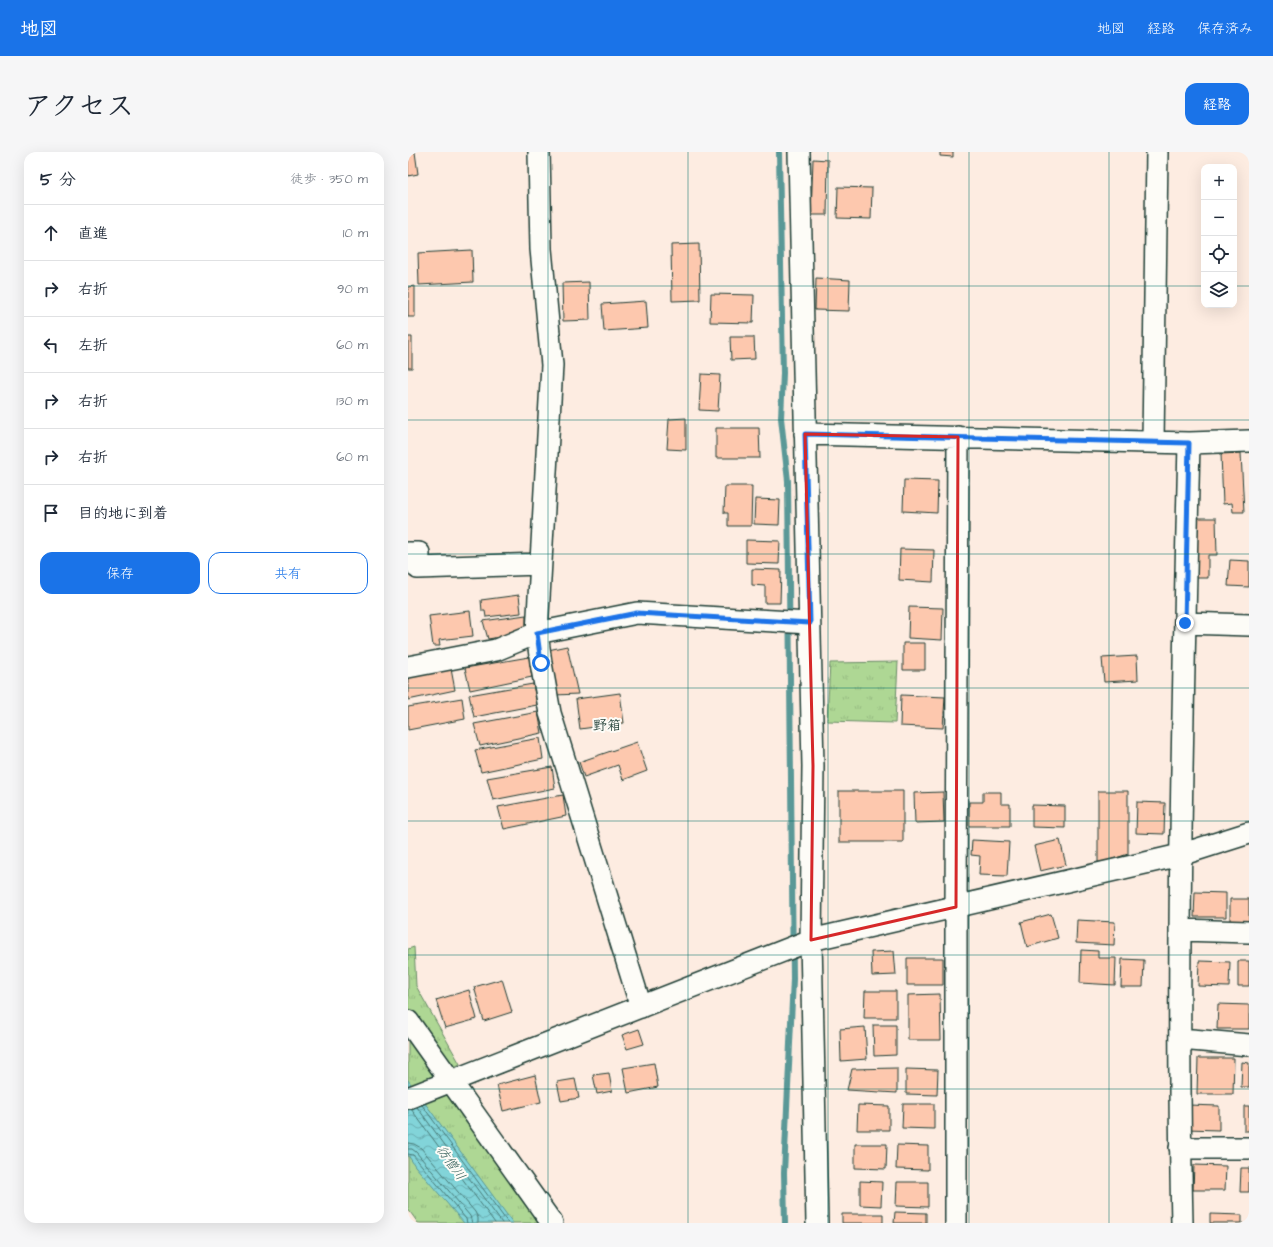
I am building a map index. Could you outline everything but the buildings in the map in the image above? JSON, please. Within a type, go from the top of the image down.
[{"type":"street","points":[[539,152],[541,249],[552,365],[537,633],[550,713],[641,1007]]},
{"type":"street","points":[[799,152],[813,766],[811,940],[817,1223]]},
{"type":"street","points":[[1153,442],[1157,152]]},
{"type":"street","points":[[805,434],[1189,443],[1249,441]]},
{"type":"street","points":[[956,1223],[958,437]]},
{"type":"street","points":[[1182,1223],[1180,1148],[1180,855],[1189,443]]},
{"type":"street","points":[[408,553],[419,553],[418,568],[540,564]]},
{"type":"street","points":[[408,667],[496,650],[537,633],[637,613],[810,623]]},
{"type":"street","points":[[1185,623],[1249,625]]},
{"type":"street","points":[[408,1098],[811,940],[1180,855],[1249,833]]},
{"type":"street","points":[[1180,930],[1249,932]]},
{"type":"street","points":[[408,1021],[552,1223]]},
{"type":"street","points":[[1180,1039],[1249,1045]]},
{"type":"street","points":[[1180,1148],[1249,1148]]},
{"type":"highlighted area","points":[[805,434],[958,437],[956,907],[811,940],[813,766]]},
{"type":"green space","points":[[898,662],[895,723],[827,721],[830,663]]},
{"type":"green space","points":[[414,947],[416,986],[460,1064],[445,1072],[552,1223],[418,1223],[408,1209],[408,949]]},
{"type":"water","name":"彷僧川","points":[[408,1080],[513,1223],[464,1223],[415,1166],[408,1155]]},
{"type":"waterway","points":[[779,152],[783,373],[781,418],[788,481],[793,979],[784,1173],[785,1223]]},
{"type":"district","name":"野箱","points":[[607,726]]},
{"type":"route","points":[[541,663],[537,633],[637,613],[810,623],[805,434],[1189,443],[1185,623]]}]
